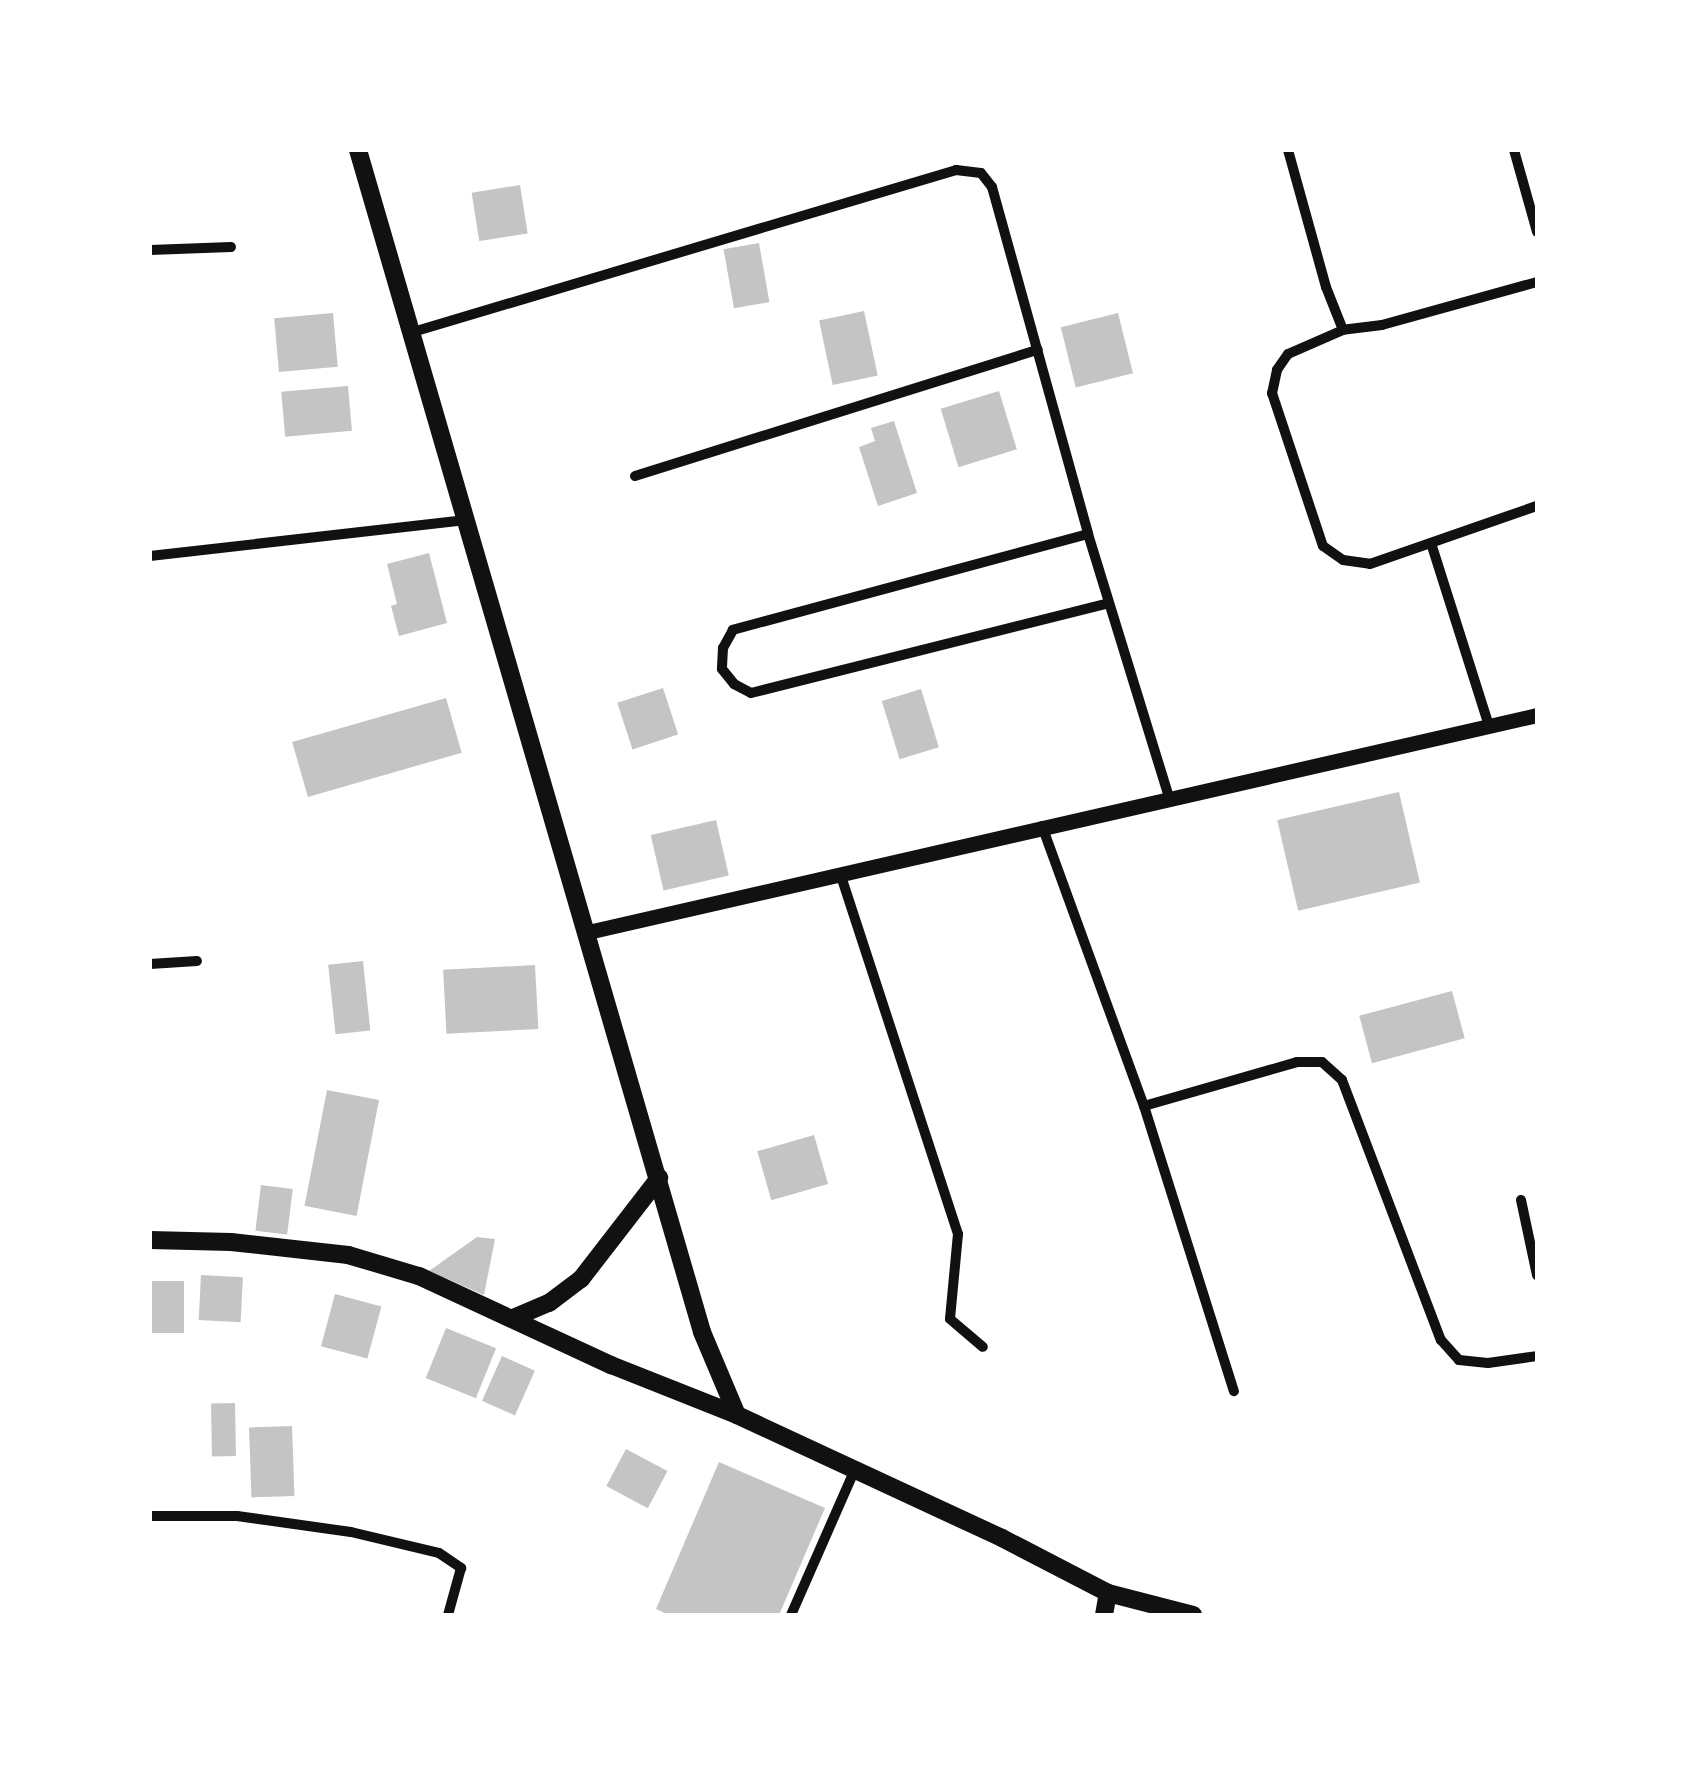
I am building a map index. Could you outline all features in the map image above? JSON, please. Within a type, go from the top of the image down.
[{"type":"main road","points":[[358,150],[702,1332],[738,1415]]},
{"type":"main road","points":[[513,1318],[549,1303],[580,1279],[659,1178]]},
{"type":"main road","points":[[150,1240],[231,1242],[348,1255],[419,1276],[611,1366],[738,1415],[1108,1592],[1193,1615]]},
{"type":"main road","points":[[1104,1615],[1108,1592]]},
{"type":"street","points":[[1288,150],[1326,286],[1344,330]]},
{"type":"street","points":[[1514,150],[1537,232]]},
{"type":"street","points":[[413,332],[956,170],[981,173],[992,187],[1088,534],[1169,798]]},
{"type":"street","points":[[150,250],[232,248]]},
{"type":"street","points":[[1537,282],[1382,325],[1344,330],[1288,354],[1277,370],[1272,393],[1323,546],[1343,560],[1370,564],[1537,506]]},
{"type":"street","points":[[635,476],[1038,350]]},
{"type":"street","points":[[150,556],[467,520]]},
{"type":"street","points":[[1088,534],[733,630],[723,648],[722,669],[734,684],[751,693],[1108,603]]},
{"type":"street","points":[[1432,543],[1488,726]]},
{"type":"street","points":[[588,932],[1041,825],[1537,715]]},
{"type":"street","points":[[1041,825],[1144,1106],[1234,1391]]},
{"type":"street","points":[[840,873],[958,1234],[950,1319],[983,1346]]},
{"type":"street","points":[[150,964],[196,961]]},
{"type":"street","points":[[1144,1106],[1297,1062],[1322,1062],[1342,1080],[1441,1340],[1459,1360],[1488,1364],[1537,1356]]},
{"type":"street","points":[[1522,1200],[1537,1275]]},
{"type":"street","points":[[791,1615],[855,1469]]},
{"type":"street","points":[[150,1516],[237,1516],[352,1532],[439,1553],[461,1568],[461,1580],[448,1615]]},
{"type":"building","points":[[520,185],[528,233],[479,241],[472,193]]},
{"type":"building","points":[[759,243],[769,302],[734,308],[724,249]]},
{"type":"building","points":[[864,311],[878,376],[833,385],[819,321]]},
{"type":"building","points":[[333,313],[338,367],[279,372],[274,318]]},
{"type":"building","points":[[1118,313],[1133,373],[1076,387],[1061,327]]},
{"type":"building","points":[[348,386],[352,431],[285,437],[281,392]]},
{"type":"building","points":[[999,391],[1017,449],[959,467],[941,409]]},
{"type":"building","points":[[894,421],[917,493],[878,506],[859,447],[875,441],[871,428]]},
{"type":"building","points":[[429,553],[447,623],[399,636],[391,606],[397,604],[387,564]]},
{"type":"building","points":[[663,688],[678,735],[632,749],[617,703]]},
{"type":"building","points":[[921,689],[939,747],[900,759],[882,701]]},
{"type":"building","points":[[446,698],[462,753],[308,797],[292,742]]},
{"type":"building","points":[[1399,792],[1420,883],[1298,911],[1277,820]]},
{"type":"building","points":[[716,820],[729,876],[664,891],[651,835]]},
{"type":"building","points":[[363,961],[370,1031],[336,1034],[328,965]]},
{"type":"building","points":[[535,965],[538,1029],[446,1034],[443,970]]},
{"type":"building","points":[[1452,991],[1465,1038],[1372,1063],[1359,1016]]},
{"type":"building","points":[[327,1090],[379,1100],[357,1216],[304,1206]]},
{"type":"building","points":[[814,1135],[828,1184],[771,1200],[757,1151]]},
{"type":"building","points":[[261,1185],[293,1189],[287,1235],[255,1231]]},
{"type":"building","points":[[477,1237],[495,1239],[484,1295],[429,1271]]},
{"type":"building","points":[[201,1275],[243,1277],[241,1322],[199,1320]]},
{"type":"building","points":[[150,1281],[184,1281],[184,1333],[150,1333]]},
{"type":"building","points":[[335,1294],[381,1306],[367,1359],[321,1346]]},
{"type":"building","points":[[446,1328],[496,1348],[476,1398],[426,1378]]},
{"type":"building","points":[[502,1356],[535,1371],[515,1415],[482,1401]]},
{"type":"building","points":[[211,1403],[235,1403],[236,1456],[212,1456]]},
{"type":"building","points":[[292,1426],[294,1496],[251,1497],[249,1428]]},
{"type":"building","points":[[626,1449],[667,1471],[648,1508],[606,1486]]},
{"type":"building","points":[[719,1462],[825,1508],[779,1615],[669,1615],[656,1609]]}]
